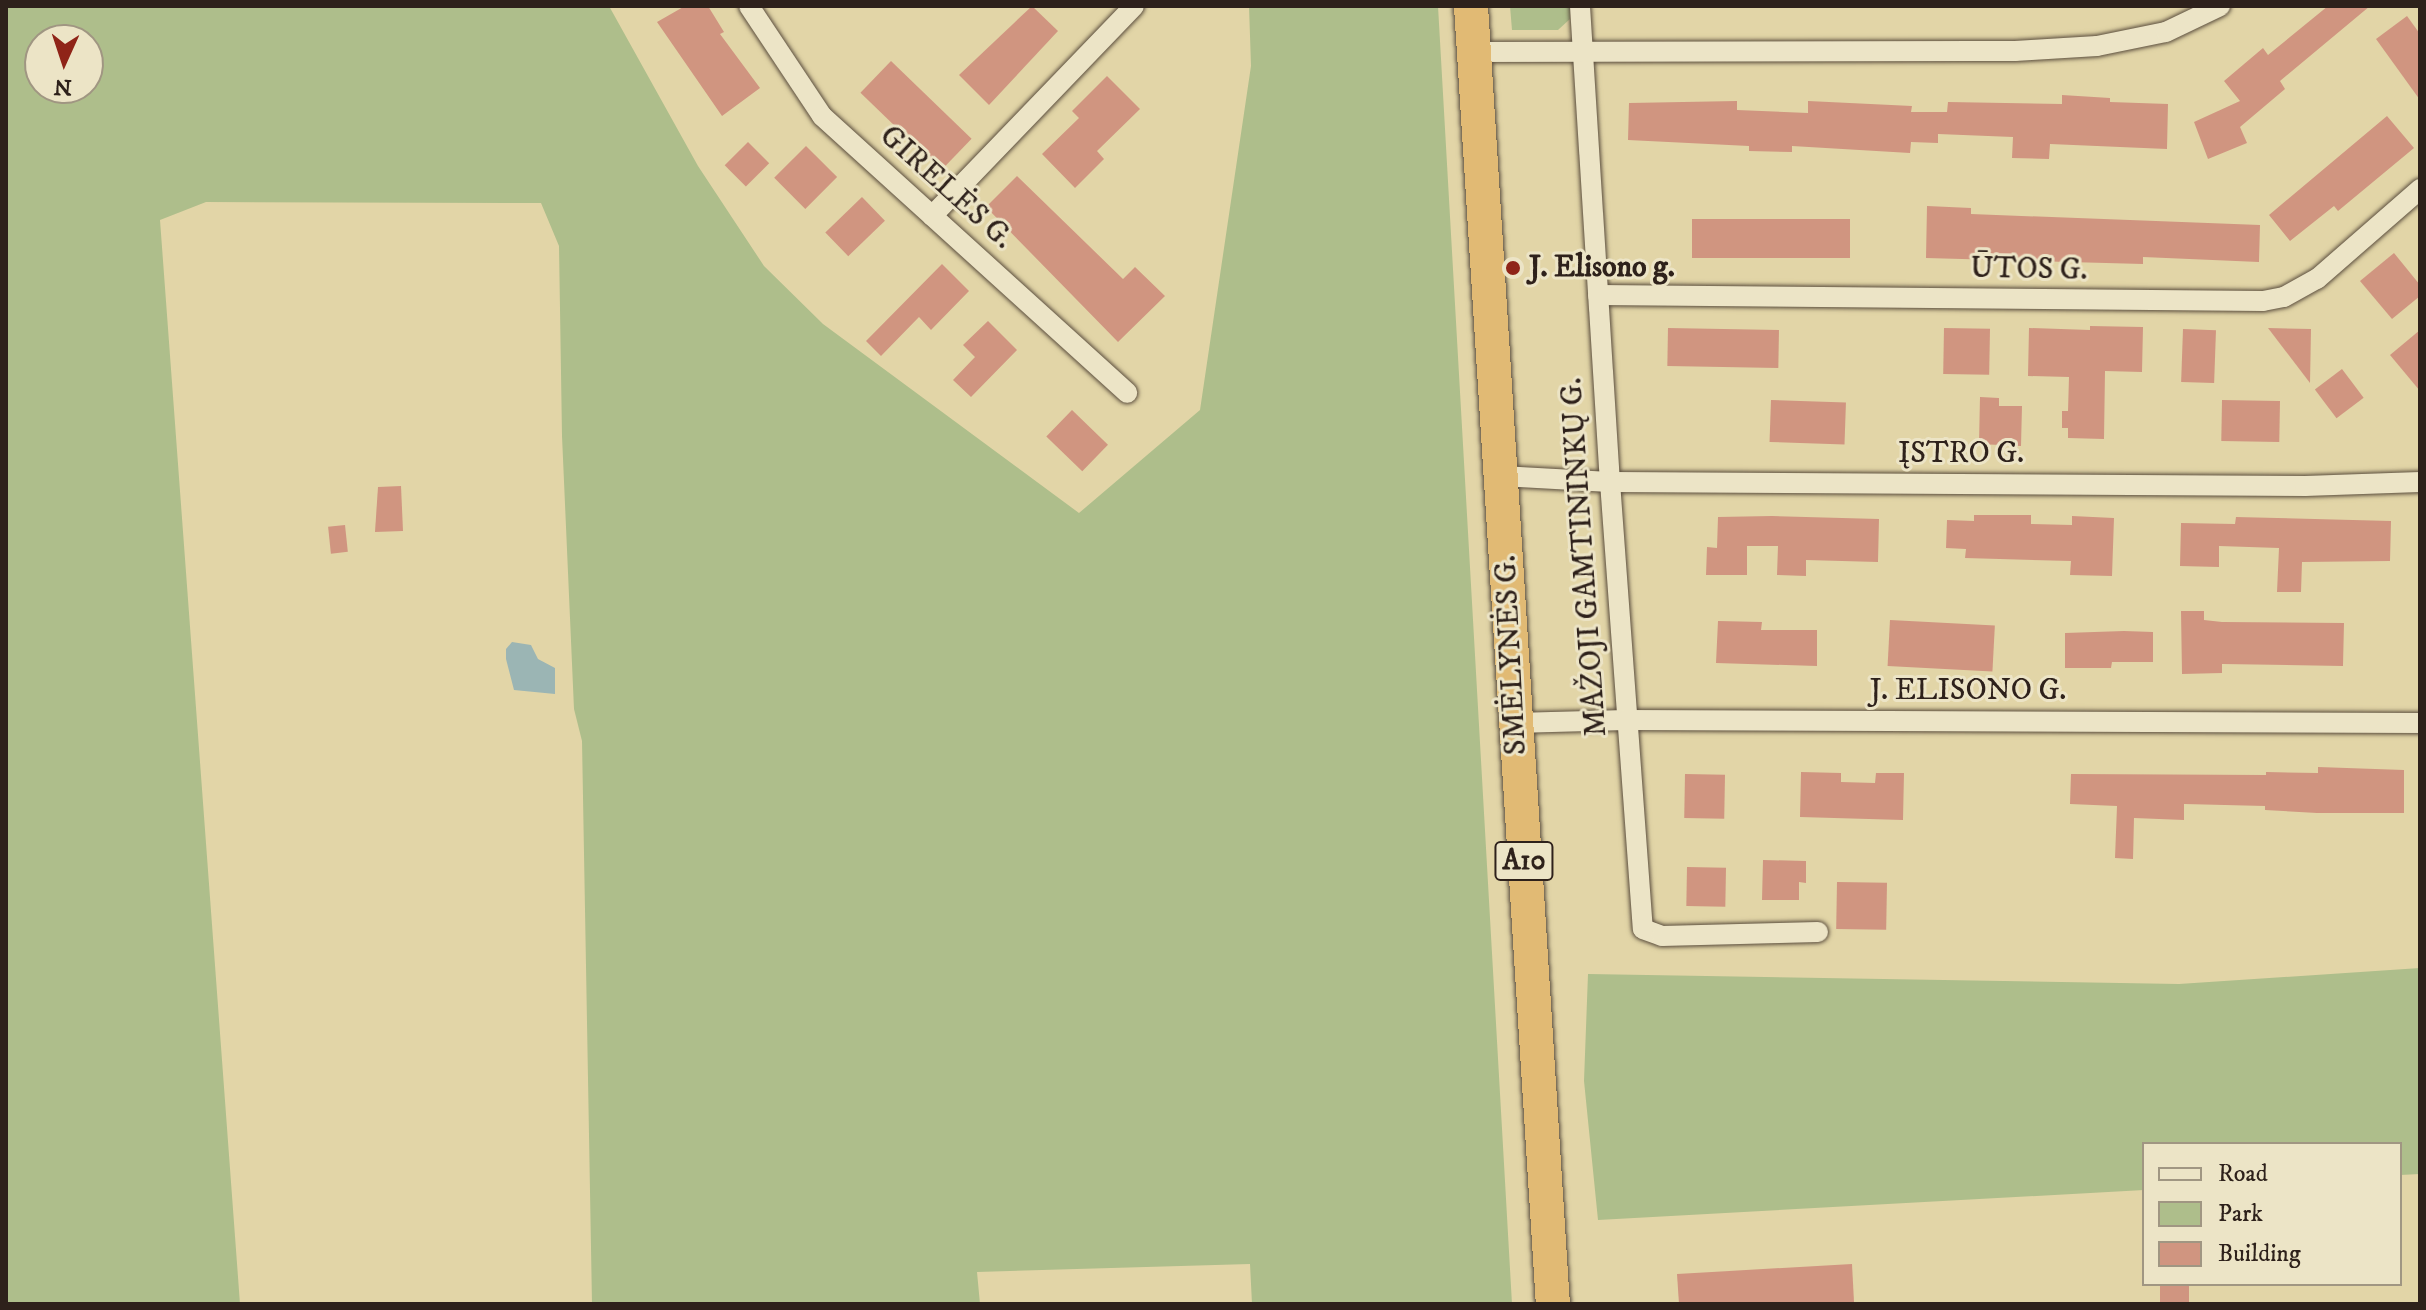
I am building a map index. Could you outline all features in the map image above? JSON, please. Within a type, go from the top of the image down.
[{"type":"highway","name":"SMĖLYNĖS G.","points":[[1471,6],[1553,1304]]},
{"type":"street","name":"GIRELĖS G.","points":[[749,6],[822,116],[1127,393]]},
{"type":"street","points":[[932,216],[1134,6]]},
{"type":"street","name":"MAŽOJI GAMTININKŲ G.","points":[[1580,6],[1626,720],[1643,929],[1662,936],[1818,932]]},
{"type":"street","points":[[1474,52],[1999,51],[2097,46],[2166,32],[2220,6]]},
{"type":"street","name":"ŪTOS G.","points":[[1598,295],[2263,301],[2284,297],[2317,279],[2420,189]]},
{"type":"street","name":"ĮSTRO G.","points":[[1501,476],[1610,482],[2289,486],[2420,482]]},
{"type":"street","name":"J. ELISONO G.","points":[[1515,723],[1626,720],[2420,723]]},
{"type":"green space","points":[[6,6],[609,6],[698,166],[764,266],[823,324],[1079,513],[1200,410],[1251,66],[1249,6],[1438,6],[1512,1304],[1252,1304],[1250,1264],[977,1272],[980,1304],[592,1304],[582,741],[574,709],[562,436],[559,246],[541,203],[206,202],[160,220],[240,1304],[6,1304]]},
{"type":"green space","points":[[1510,6],[1570,6],[1570,19],[1558,30],[1512,30]]},
{"type":"green space","points":[[2420,968],[2420,1174],[2402,1175],[2402,1142],[2142,1142],[2142,1190],[1598,1220],[1584,1081],[1588,974],[2179,984]]},
{"type":"water","points":[[512,642],[531,645],[538,659],[555,668],[555,694],[514,690],[506,659],[506,649]]},
{"type":"building","points":[[685,6],[708,6],[724,32],[720,34],[760,88],[722,116],[657,22]]},
{"type":"building","points":[[1032,6],[1058,31],[989,105],[959,75]]},
{"type":"building","points":[[2328,6],[2370,6],[2280,81],[2285,89],[2240,127],[2247,143],[2208,159],[2194,122],[2240,101],[2224,81],[2263,48],[2268,55]]},
{"type":"building","points":[[2407,16],[2420,34],[2420,100],[2376,39]]},
{"type":"building","points":[[891,61],[972,139],[941,170],[860,93]]},
{"type":"building","points":[[1107,76],[1140,109],[1097,151],[1104,159],[1075,188],[1042,154],[1079,118],[1072,111]]},
{"type":"building","points":[[2062,95],[2110,98],[2110,102],[2168,104],[2167,149],[2050,144],[2049,159],[2012,158],[2013,137],[1938,134],[1938,143],[1911,142],[1910,153],[1792,146],[1792,152],[1749,151],[1749,146],[1628,140],[1629,103],[1737,101],[1737,110],[1808,113],[1808,101],[1912,106],[1911,112],[1947,112],[1948,102],[2062,104]]},
{"type":"building","points":[[2387,116],[2414,148],[2338,211],[2334,206],[2290,241],[2269,215]]},
{"type":"building","points":[[748,142],[769,163],[746,187],[725,165]]},
{"type":"building","points":[[806,146],[837,177],[805,209],[774,178]]},
{"type":"building","points":[[1017,176],[1123,279],[1135,267],[1165,296],[1118,342],[986,207]]},
{"type":"building","points":[[862,197],[885,221],[848,256],[825,232]]},
{"type":"building","points":[[1927,206],[1971,208],[1971,214],[2260,225],[2259,262],[2143,257],[2143,264],[1926,258]]},
{"type":"building","points":[[1692,219],[1850,219],[1850,258],[1692,258]]},
{"type":"building","points":[[2394,253],[2420,285],[2420,296],[2392,319],[2360,281]]},
{"type":"building","points":[[942,264],[969,291],[931,330],[919,317],[881,356],[866,341]]},
{"type":"building","points":[[988,321],[1017,350],[971,397],[953,380],[975,357],[963,345]]},
{"type":"building","points":[[2090,326],[2143,327],[2142,372],[2105,371],[2104,439],[2068,438],[2068,428],[2062,428],[2062,411],[2068,411],[2069,377],[2028,376],[2029,328],[2090,330]]},
{"type":"building","points":[[1668,328],[1779,330],[1778,368],[1667,366]]},
{"type":"building","points":[[1944,328],[1990,329],[1989,375],[1943,374]]},
{"type":"building","points":[[2268,328],[2311,329],[2310,383]]},
{"type":"building","points":[[2183,329],[2216,330],[2214,383],[2181,382]]},
{"type":"building","points":[[2420,330],[2420,391],[2390,355]]},
{"type":"building","points":[[2342,369],[2364,398],[2337,418],[2315,389]]},
{"type":"building","points":[[1980,397],[1999,398],[1999,406],[2022,406],[2021,446],[1979,444]]},
{"type":"building","points":[[1771,400],[1846,403],[1844,445],[1770,442]]},
{"type":"building","points":[[2222,400],[2280,401],[2279,442],[2221,441]]},
{"type":"building","points":[[1072,410],[1108,445],[1082,471],[1046,437]]},
{"type":"building","points":[[401,486],[403,531],[375,532],[378,487]]},
{"type":"building","points":[[1974,515],[2031,515],[2031,524],[2072,525],[2072,516],[2114,518],[2112,576],[2070,575],[2071,561],[1965,558],[1966,549],[1946,548],[1947,520],[1974,521]]},
{"type":"building","points":[[1718,517],[1879,519],[1878,562],[1806,560],[1806,576],[1777,575],[1778,546],[1747,546],[1747,575],[1706,575],[1707,547],[1717,548]]},
{"type":"building","points":[[2236,517],[2391,521],[2390,561],[2302,562],[2301,592],[2277,592],[2279,548],[2219,546],[2219,567],[2180,566],[2181,523],[2235,524]]},
{"type":"building","points":[[345,525],[348,552],[331,554],[328,527]]},
{"type":"building","points":[[2181,611],[2204,611],[2204,620],[2222,622],[2344,623],[2343,666],[2222,664],[2222,673],[2182,674]]},
{"type":"building","points":[[1890,620],[1995,625],[1992,671],[1888,666]]},
{"type":"building","points":[[1718,621],[1762,622],[1761,630],[1817,630],[1817,666],[1716,663]]},
{"type":"building","points":[[2153,632],[2153,662],[2112,662],[2111,668],[2065,668],[2065,633]]},
{"type":"building","points":[[2318,767],[2404,770],[2404,813],[2317,813],[2265,810],[2265,806],[2184,804],[2184,820],[2134,818],[2133,859],[2115,858],[2117,806],[2070,804],[2071,774],[2266,775],[2266,772],[2318,773]]},
{"type":"building","points":[[1801,772],[1841,773],[1841,782],[1875,783],[1876,773],[1904,773],[1903,820],[1800,817]]},
{"type":"building","points":[[1685,774],[1725,775],[1724,819],[1684,818]]},
{"type":"building","points":[[1763,860],[1806,861],[1806,883],[1799,882],[1799,900],[1762,900]]},
{"type":"building","points":[[1687,867],[1726,868],[1725,907],[1686,906]]},
{"type":"building","points":[[1837,882],[1887,883],[1886,930],[1836,929]]},
{"type":"building","points":[[1852,1264],[1854,1302],[1679,1304],[1677,1274]]},
{"type":"building","points":[[2160,1286],[2189,1286],[2189,1304],[2160,1304]]},
{"type":"place","name":"J. Elisono g.","points":[[1513,268]]}]
